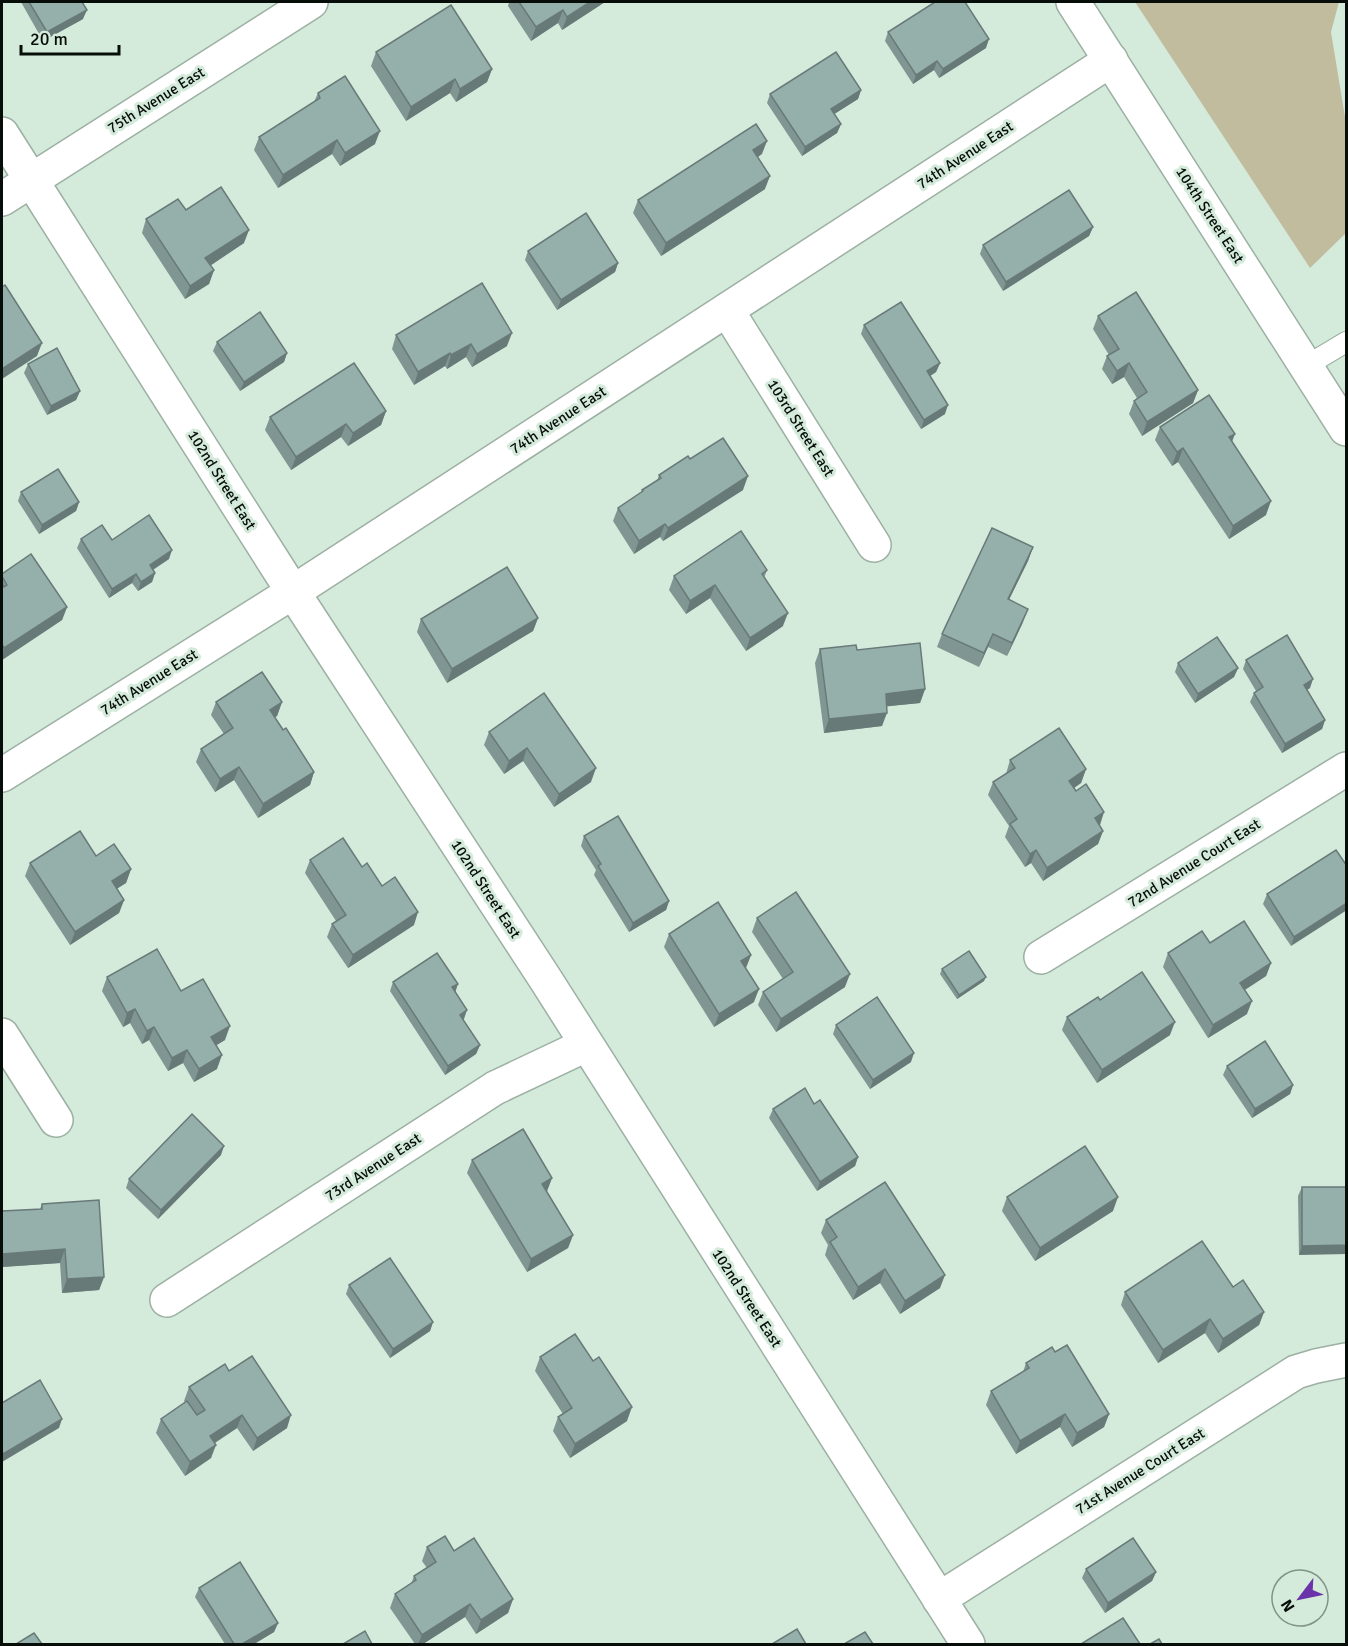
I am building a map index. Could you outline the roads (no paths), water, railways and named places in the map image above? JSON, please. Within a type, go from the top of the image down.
[{"type":"street","name":"75th Avenue East","points":[[2,199],[311,2]]},
{"type":"street","name":"104th Street East","points":[[1073,2],[1347,429]]},
{"type":"street","name":"74th Avenue East","points":[[2,775],[293,592],[1111,60]]},
{"type":"street","name":"102nd Street East","points":[[2,134],[293,592],[539,970],[968,1644]]},
{"type":"street","name":"103rd Street East","points":[[727,310],[874,546]]},
{"type":"street","name":"72nd Avenue Court East","points":[[1041,957],[1347,769]]},
{"type":"street","points":[[2,1035],[56,1120]]},
{"type":"street","name":"73rd Avenue East","points":[[167,1300],[495,1088],[586,1045]]},
{"type":"street","name":"71st Avenue Court East","points":[[939,1599],[1296,1372],[1347,1360]]},
{"type":"lane","points":[[1306,366],[1347,342]]}]
